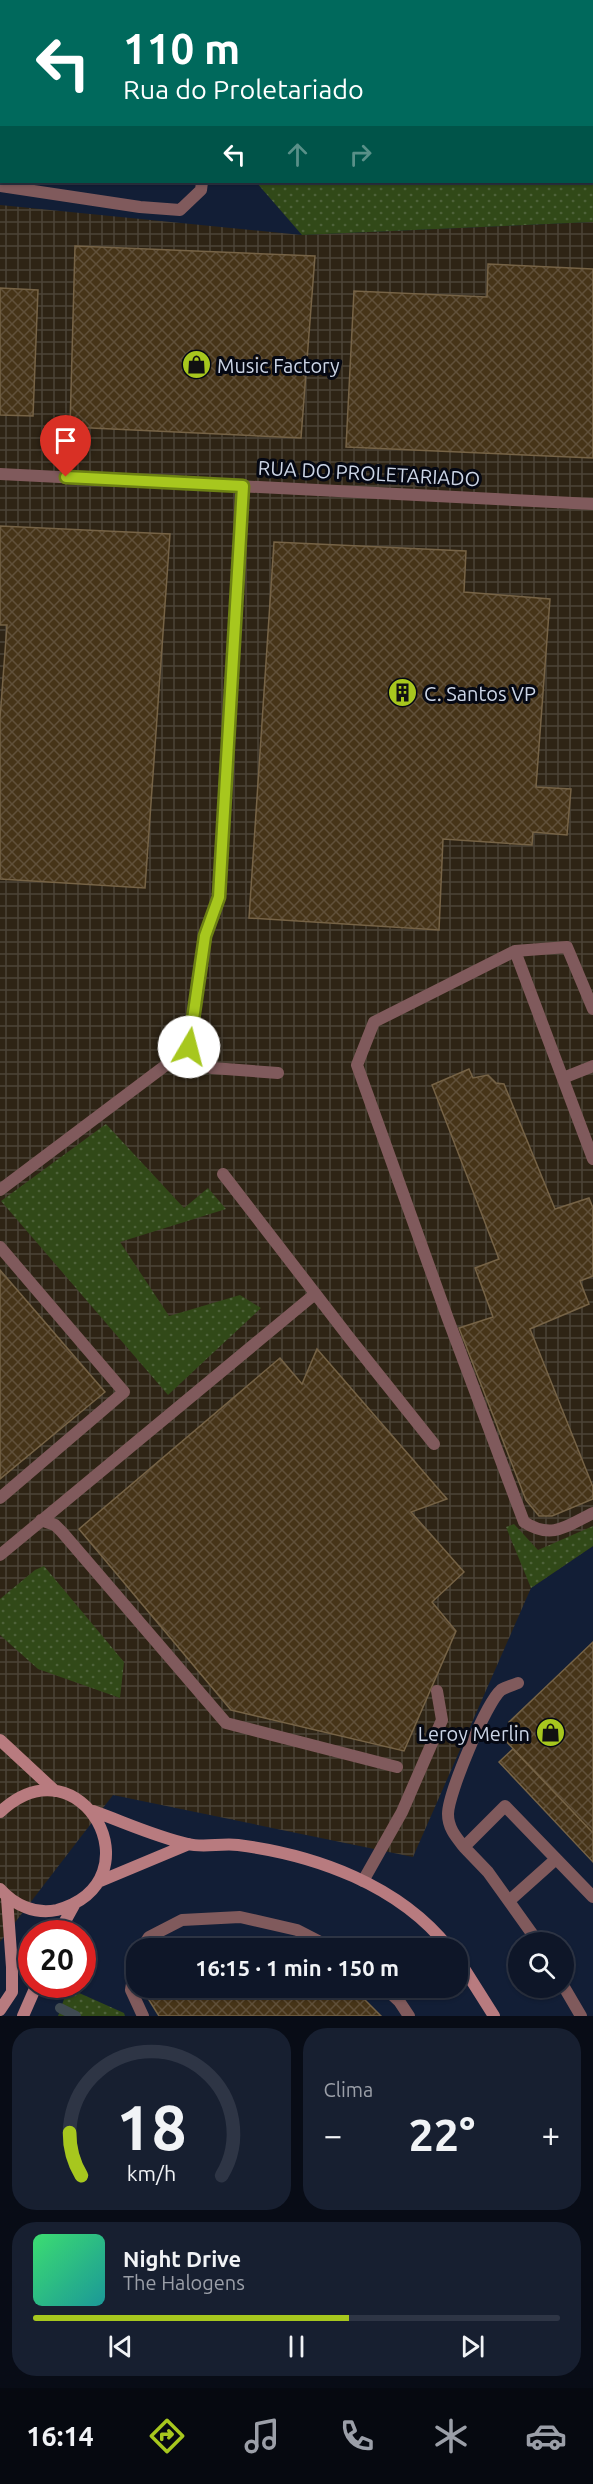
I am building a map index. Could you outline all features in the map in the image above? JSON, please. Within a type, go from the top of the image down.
[{"type":"street","points":[[0,186],[140,207],[180,210],[201,190],[202,183]]},
{"type":"street","name":"RUA DO PROLETARIADO","points":[[0,474],[593,504]]},
{"type":"street","points":[[0,1190],[189,1047],[205,936],[219,897],[243,486]]},
{"type":"street","points":[[593,1009],[567,947],[515,951],[374,1023],[357,1065],[524,1522],[536,1529],[558,1531],[593,1513]]},
{"type":"street","points":[[515,951],[593,1159]]},
{"type":"street","points":[[189,1047],[212,1068],[278,1073]]},
{"type":"street","points":[[564,1078],[593,1066]]},
{"type":"street","points":[[224,1174],[315,1294],[434,1444]]},
{"type":"street","points":[[0,1247],[124,1392],[0,1498]]},
{"type":"street","points":[[0,1555],[315,1294]]},
{"type":"street","points":[[41,1520],[55,1525],[62,1532],[226,1723],[397,1767]]},
{"type":"street","points":[[518,1683],[502,1690],[490,1704],[452,1794],[448,1815],[451,1830],[488,1872],[531,1932]]},
{"type":"street","points":[[363,1881],[402,1812],[442,1720],[437,1691]]},
{"type":"street","points":[[0,1740],[55,1791]]},
{"type":"street","points":[[0,1812],[24,1794],[39,1790],[55,1791],[76,1798],[93,1811],[189,1844],[234,1844],[279,1851],[330,1867],[363,1881],[398,1900],[439,1938]]},
{"type":"street","points":[[464,1847],[505,1806],[593,1897]]},
{"type":"street","points":[[4,1893],[28,1909],[51,1911],[74,1905],[87,1895],[98,1882],[106,1858],[104,1833],[93,1811]]},
{"type":"street","points":[[98,1882],[189,1844]]},
{"type":"street","points":[[509,1901],[556,1858]]},
{"type":"street","points":[[0,2010],[12,1992],[12,1967],[4,1893]]},
{"type":"street","points":[[66,1920],[74,1905]]},
{"type":"street","points":[[148,1938],[182,1920],[240,1917],[297,1930],[313,1938]]},
{"type":"street","points":[[468,1975],[494,2016]]},
{"type":"street","points":[[23,2016],[31,1998]]},
{"type":"street","points":[[134,1998],[142,2016]]},
{"type":"street","points":[[396,1998],[409,2016]]},
{"type":"street","points":[[570,1998],[581,2016]]},
{"type":"shaded area","points":[[0,205],[302,235],[593,222],[593,1546],[531,1588],[413,1857],[113,1795],[0,1942]]},
{"type":"green space","points":[[257,183],[579,183],[593,185],[593,222],[302,235]]},
{"type":"green space","points":[[106,1124],[184,1208],[208,1188],[226,1209],[120,1242],[169,1316],[240,1295],[261,1308],[168,1395],[1,1201]]},
{"type":"green space","points":[[514,1524],[538,1550],[593,1526],[593,1546],[531,1588],[506,1527]]},
{"type":"green space","points":[[44,1566],[124,1662],[120,1698],[38,1669],[0,1635],[0,1599],[35,1570]]},
{"type":"green space","points":[[64,1998],[90,1998],[124,2013],[125,2016],[58,2016]]},
{"type":"building","points":[[75,246],[315,256],[301,438],[70,427]]},
{"type":"building","points":[[488,264],[593,269],[593,458],[346,447],[354,291],[487,297]]},
{"type":"building","points":[[0,288],[38,290],[33,416],[0,415]]},
{"type":"building","points":[[0,526],[170,534],[145,888],[0,879],[0,718],[7,625],[0,625]]},
{"type":"building","name":"C. Santos VP","points":[[274,542],[466,551],[464,592],[550,599],[536,787],[571,789],[567,835],[533,832],[532,845],[443,839],[439,930],[249,918]]},
{"type":"building","points":[[469,1069],[473,1078],[488,1075],[496,1083],[504,1084],[555,1209],[589,1198],[593,1208],[593,1276],[580,1281],[589,1304],[530,1329],[593,1487],[593,1499],[552,1516],[539,1516],[526,1500],[459,1328],[493,1317],[475,1268],[499,1259],[432,1085]]},
{"type":"building","points":[[0,1270],[105,1392],[0,1479]]},
{"type":"building","points":[[317,1349],[447,1499],[411,1512],[464,1572],[432,1602],[456,1631],[404,1751],[231,1710],[79,1529],[280,1358],[302,1384]]},
{"type":"building","name":"Leroy Merlin","points":[[593,1642],[593,1833],[503,1738],[514,1728],[509,1722]]},
{"type":"building","points":[[513,1749],[593,1833],[593,1862],[499,1762]]},
{"type":"building","points":[[148,1998],[363,1998],[381,2016],[159,2016]]},
{"type":"waterway","points":[[60,2008],[76,2016]]},
{"type":"place","name":"Music Factory","points":[[196,365]]},
{"type":"place","name":"C. Santos VP","points":[[403,693]]},
{"type":"place","name":"Leroy Merlin","points":[[551,1733]]},
{"type":"route","points":[[66,477],[243,486],[219,897],[205,936],[189,1047]]}]
